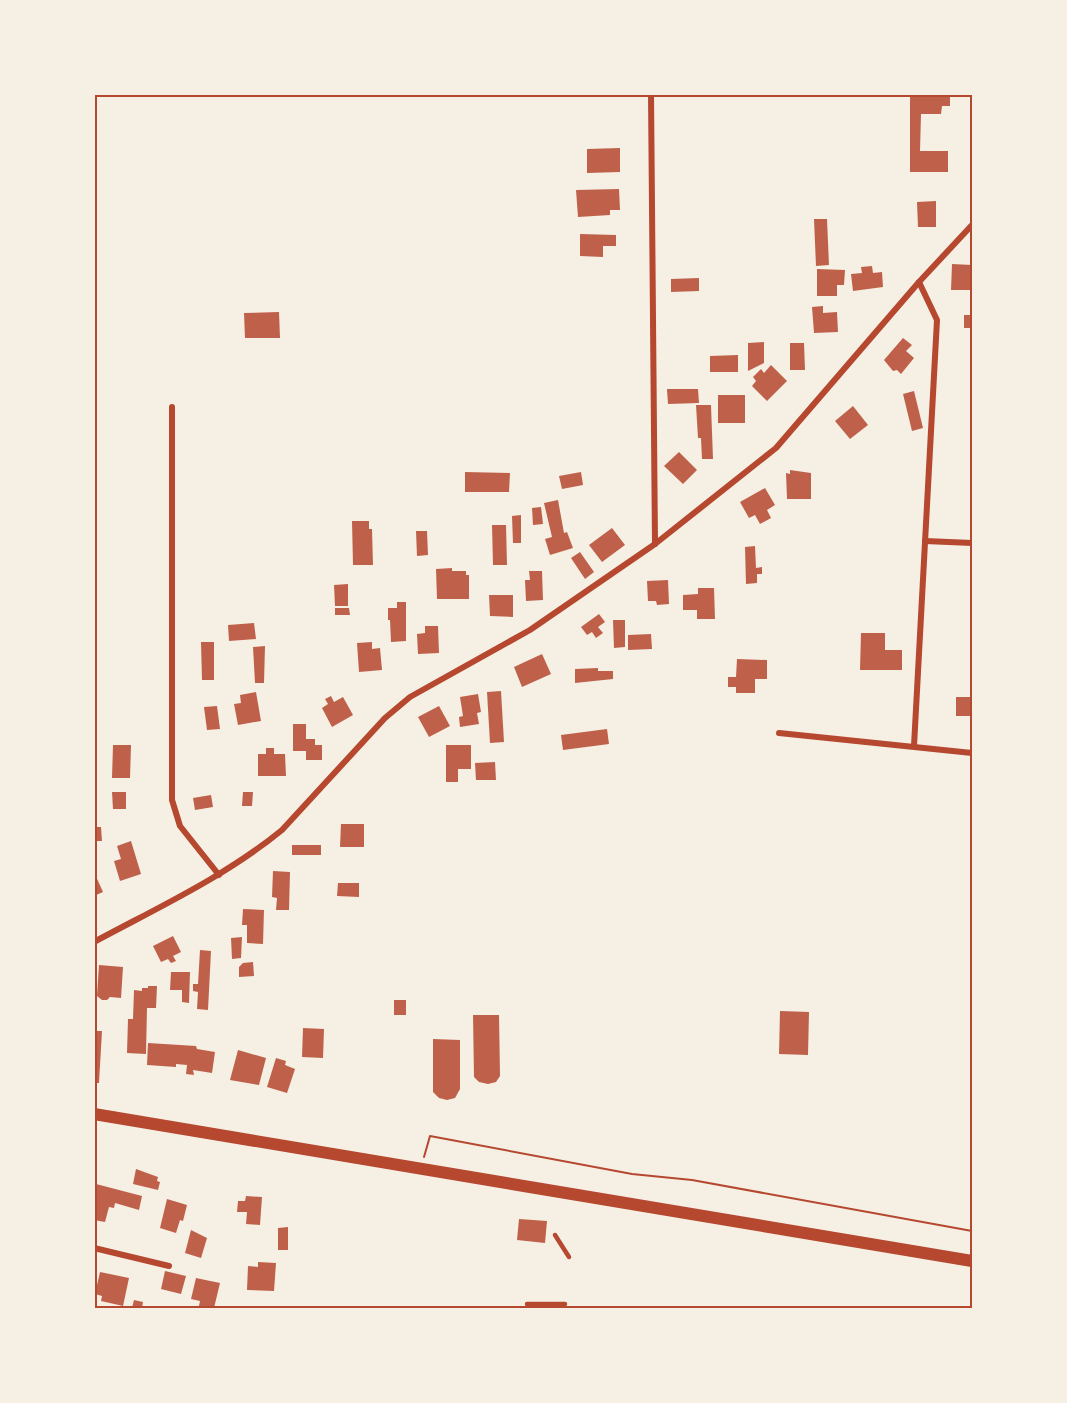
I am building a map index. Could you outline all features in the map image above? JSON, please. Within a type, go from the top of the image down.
[{"type":"main road","points":[[94,1114],[972,1261]]},
{"type":"street","points":[[651,94],[655,544]]},
{"type":"street","points":[[94,942],[219,875],[263,846],[282,830],[385,718],[410,697],[530,630],[655,544],[776,448],[919,282],[972,225]]},
{"type":"street","points":[[914,746],[937,320],[919,282]]},
{"type":"street","points":[[172,407],[172,800],[180,826],[219,875]]},
{"type":"street","points":[[925,541],[972,543]]},
{"type":"street","points":[[779,733],[972,753]]},
{"type":"street","points":[[94,1248],[169,1266]]},
{"type":"lane","points":[[555,1235],[569,1257]]},
{"type":"lane","points":[[527,1304],[565,1304]]},
{"type":"path","points":[[422,1169],[430,1136],[632,1174],[692,1180],[972,1231]]},
{"type":"building","points":[[910,94],[950,94],[950,106],[942,106],[941,114],[921,114],[920,151],[948,151],[948,172],[910,172]]},
{"type":"building","points":[[620,148],[620,172],[587,173],[587,149]]},
{"type":"building","points":[[619,189],[620,210],[610,210],[610,215],[578,217],[576,190]]},
{"type":"building","points":[[936,201],[936,227],[918,227],[917,202]]},
{"type":"building","points":[[814,219],[827,219],[829,265],[816,266]]},
{"type":"building","points":[[580,234],[616,235],[616,246],[603,246],[603,257],[580,256]]},
{"type":"building","points":[[952,264],[972,265],[972,290],[951,290]]},
{"type":"building","points":[[872,266],[873,273],[882,272],[883,287],[853,291],[851,274],[862,273],[861,267]]},
{"type":"building","points":[[817,269],[845,270],[844,285],[837,285],[837,296],[817,296]]},
{"type":"building","points":[[699,278],[699,291],[671,292],[671,279]]},
{"type":"building","points":[[823,306],[823,313],[837,312],[838,332],[814,333],[812,307]]},
{"type":"building","points":[[279,312],[280,338],[245,338],[244,313]]},
{"type":"building","points":[[964,315],[972,315],[972,328],[964,328]]},
{"type":"building","points":[[903,338],[912,345],[906,351],[914,358],[901,374],[897,370],[893,371],[884,360]]},
{"type":"building","points":[[764,342],[764,363],[748,371],[748,343]]},
{"type":"building","points":[[790,343],[804,343],[805,370],[790,370]]},
{"type":"building","points":[[738,355],[738,372],[710,372],[710,356]]},
{"type":"building","points":[[771,365],[787,381],[767,401],[752,386],[756,381],[753,377],[761,369],[764,373]]},
{"type":"building","points":[[667,389],[698,389],[699,403],[668,404]]},
{"type":"building","points":[[914,391],[923,428],[912,431],[903,394]]},
{"type":"building","points":[[718,395],[745,395],[745,423],[718,423]]},
{"type":"building","points":[[696,405],[711,405],[713,459],[702,459]]},
{"type":"building","points":[[853,406],[868,425],[850,439],[835,421]]},
{"type":"building","points":[[679,452],[697,470],[683,484],[664,466]]},
{"type":"building","points":[[790,470],[811,473],[811,499],[787,499],[786,473],[790,474]]},
{"type":"building","points":[[465,472],[510,473],[509,492],[465,492]]},
{"type":"building","points":[[581,472],[583,485],[562,489],[559,476]]},
{"type":"building","points":[[765,488],[775,505],[767,510],[771,518],[760,524],[755,515],[749,518],[740,502]]},
{"type":"building","points":[[558,500],[564,533],[567,532],[573,548],[550,555],[545,539],[552,537],[544,503]]},
{"type":"building","points":[[541,507],[543,524],[533,525],[532,508]]},
{"type":"building","points":[[521,515],[521,543],[513,543],[512,516]]},
{"type":"building","points":[[352,521],[369,521],[369,529],[372,529],[373,565],[353,565]]},
{"type":"building","points":[[492,525],[506,525],[507,565],[493,565]]},
{"type":"building","points":[[612,528],[625,545],[602,562],[589,545]]},
{"type":"building","points":[[416,531],[427,531],[428,555],[417,556]]},
{"type":"building","points":[[755,546],[756,568],[762,567],[762,574],[757,574],[757,583],[746,584],[745,547]]},
{"type":"building","points":[[580,552],[594,572],[585,579],[571,558]]},
{"type":"building","points":[[452,568],[452,571],[466,571],[466,575],[469,575],[469,599],[437,599],[436,569]]},
{"type":"building","points":[[529,571],[542,571],[543,600],[526,601],[525,580],[530,580]]},
{"type":"building","points":[[668,580],[669,604],[657,605],[656,601],[648,601],[647,581]]},
{"type":"building","points":[[348,584],[348,606],[335,606],[334,585]]},
{"type":"building","points":[[698,588],[714,588],[715,619],[697,619],[697,610],[683,610],[683,595],[698,594]]},
{"type":"building","points":[[489,595],[513,595],[513,617],[490,616]]},
{"type":"building","points":[[397,602],[406,602],[406,641],[391,642],[388,608],[397,608]]},
{"type":"building","points":[[335,608],[349,608],[350,615],[335,615]]},
{"type":"building","points":[[599,614],[605,622],[598,627],[603,633],[596,638],[592,632],[587,635],[581,627]]},
{"type":"building","points":[[613,620],[625,620],[625,647],[614,648]]},
{"type":"building","points":[[254,623],[256,639],[229,641],[228,625]]},
{"type":"building","points":[[425,626],[438,626],[439,653],[418,654],[417,634],[425,633]]},
{"type":"building","points":[[861,633],[885,633],[885,650],[902,650],[902,670],[860,670]]},
{"type":"building","points":[[651,634],[652,649],[628,650],[628,635]]},
{"type":"building","points":[[201,642],[214,642],[214,680],[202,680]]},
{"type":"building","points":[[372,642],[372,649],[380,648],[382,670],[359,672],[357,643]]},
{"type":"building","points":[[265,646],[264,683],[255,683],[253,647]]},
{"type":"building","points":[[542,654],[551,674],[522,687],[514,667]]},
{"type":"building","points":[[737,659],[767,660],[767,679],[755,679],[755,693],[736,693],[736,687],[728,687],[728,677],[736,677]]},
{"type":"building","points":[[598,668],[598,671],[613,671],[613,679],[575,683],[575,669]]},
{"type":"building","points":[[501,691],[504,742],[490,743],[487,692]]},
{"type":"building","points":[[256,692],[261,721],[238,725],[234,704],[241,703],[240,695]]},
{"type":"building","points":[[478,694],[481,712],[477,713],[479,724],[460,727],[459,717],[463,716],[460,697]]},
{"type":"building","points":[[331,696],[334,702],[343,697],[353,715],[332,727],[322,708],[328,704],[325,699]]},
{"type":"building","points":[[956,697],[972,697],[972,716],[956,716]]},
{"type":"building","points":[[217,706],[220,729],[207,730],[204,707]]},
{"type":"building","points":[[439,706],[450,726],[429,737],[418,717]]},
{"type":"building","points":[[293,724],[306,724],[306,739],[315,739],[315,745],[322,745],[322,760],[306,760],[306,751],[293,751]]},
{"type":"building","points":[[607,729],[609,744],[563,750],[561,735]]},
{"type":"building","points":[[113,745],[131,745],[130,778],[112,778]]},
{"type":"building","points":[[446,745],[471,745],[471,769],[458,769],[458,782],[446,782]]},
{"type":"building","points":[[266,748],[274,748],[274,754],[285,754],[286,776],[258,776],[258,754],[266,754]]},
{"type":"building","points":[[495,762],[496,780],[476,780],[475,763]]},
{"type":"building","points":[[112,792],[126,792],[126,809],[113,809]]},
{"type":"building","points":[[243,792],[253,792],[252,806],[242,806]]},
{"type":"building","points":[[211,795],[213,807],[195,810],[193,798]]},
{"type":"building","points":[[341,824],[364,824],[364,847],[340,847]]},
{"type":"building","points":[[94,827],[101,827],[102,841],[94,841]]},
{"type":"building","points":[[131,841],[141,874],[120,881],[114,861],[121,859],[117,846]]},
{"type":"building","points":[[292,845],[321,845],[321,855],[292,855]]},
{"type":"building","points":[[273,871],[290,872],[289,910],[276,910],[277,898],[272,897]]},
{"type":"building","points":[[94,872],[103,892],[94,896]]},
{"type":"building","points":[[338,883],[359,883],[359,897],[337,896]]},
{"type":"building","points":[[243,909],[264,910],[263,944],[247,943],[247,925],[242,925]]},
{"type":"building","points":[[173,936],[181,952],[173,956],[176,961],[171,963],[168,959],[161,962],[153,946]]},
{"type":"building","points":[[242,937],[241,958],[232,959],[231,938]]},
{"type":"building","points":[[200,950],[211,951],[208,1010],[197,1009],[198,992],[193,991],[193,984],[198,984]]},
{"type":"building","points":[[253,962],[254,976],[239,977],[239,967],[243,963]]},
{"type":"building","points":[[99,965],[123,967],[121,998],[110,997],[102,1000],[97,996]]},
{"type":"building","points":[[171,972],[190,972],[189,1003],[182,1002],[182,990],[170,990]]},
{"type":"building","points":[[148,986],[157,986],[156,1008],[147,1008],[146,1054],[127,1053],[128,1019],[133,1019],[134,990],[142,991],[142,988],[148,988]]},
{"type":"building","points":[[394,1000],[406,1000],[406,1015],[394,1015]]},
{"type":"building","points":[[780,1011],[809,1012],[808,1055],[779,1054]]},
{"type":"building","points":[[473,1015],[499,1015],[500,1076],[496,1082],[488,1084],[479,1082],[474,1077]]},
{"type":"building","points":[[303,1028],[324,1029],[323,1058],[302,1057]]},
{"type":"building","points":[[94,1031],[102,1031],[99,1083],[94,1083]]},
{"type":"building","points":[[433,1039],[460,1040],[460,1089],[455,1098],[447,1100],[439,1098],[433,1092]]},
{"type":"building","points":[[148,1043],[196,1046],[197,1049],[215,1052],[212,1073],[193,1070],[194,1075],[186,1074],[187,1065],[176,1064],[176,1067],[147,1065]]},
{"type":"building","points":[[238,1050],[266,1058],[259,1085],[230,1080]]},
{"type":"building","points":[[276,1058],[286,1061],[285,1065],[295,1069],[287,1093],[267,1087]]},
{"type":"building","points":[[136,1169],[158,1177],[157,1181],[160,1182],[158,1190],[133,1184]]},
{"type":"building","points":[[96,1184],[142,1196],[139,1210],[115,1203],[114,1208],[109,1207],[105,1222],[94,1220]]},
{"type":"building","points":[[246,1196],[262,1197],[260,1225],[246,1224],[247,1212],[237,1212],[238,1201],[245,1201]]},
{"type":"building","points":[[167,1199],[187,1205],[183,1221],[180,1220],[176,1233],[160,1228]]},
{"type":"building","points":[[519,1219],[547,1221],[545,1243],[517,1240]]},
{"type":"building","points":[[288,1227],[288,1250],[278,1250],[278,1228]]},
{"type":"building","points":[[191,1230],[207,1238],[201,1258],[185,1253]]},
{"type":"building","points":[[258,1262],[276,1263],[274,1291],[247,1290],[248,1266],[258,1267]]},
{"type":"building","points":[[165,1271],[186,1276],[181,1294],[161,1289]]},
{"type":"building","points":[[100,1272],[129,1278],[123,1306],[101,1301],[102,1296],[95,1294]]},
{"type":"building","points":[[196,1278],[220,1283],[214,1308],[199,1306],[200,1301],[191,1299]]},
{"type":"building","points":[[134,1300],[143,1302],[142,1308],[132,1308]]}]
